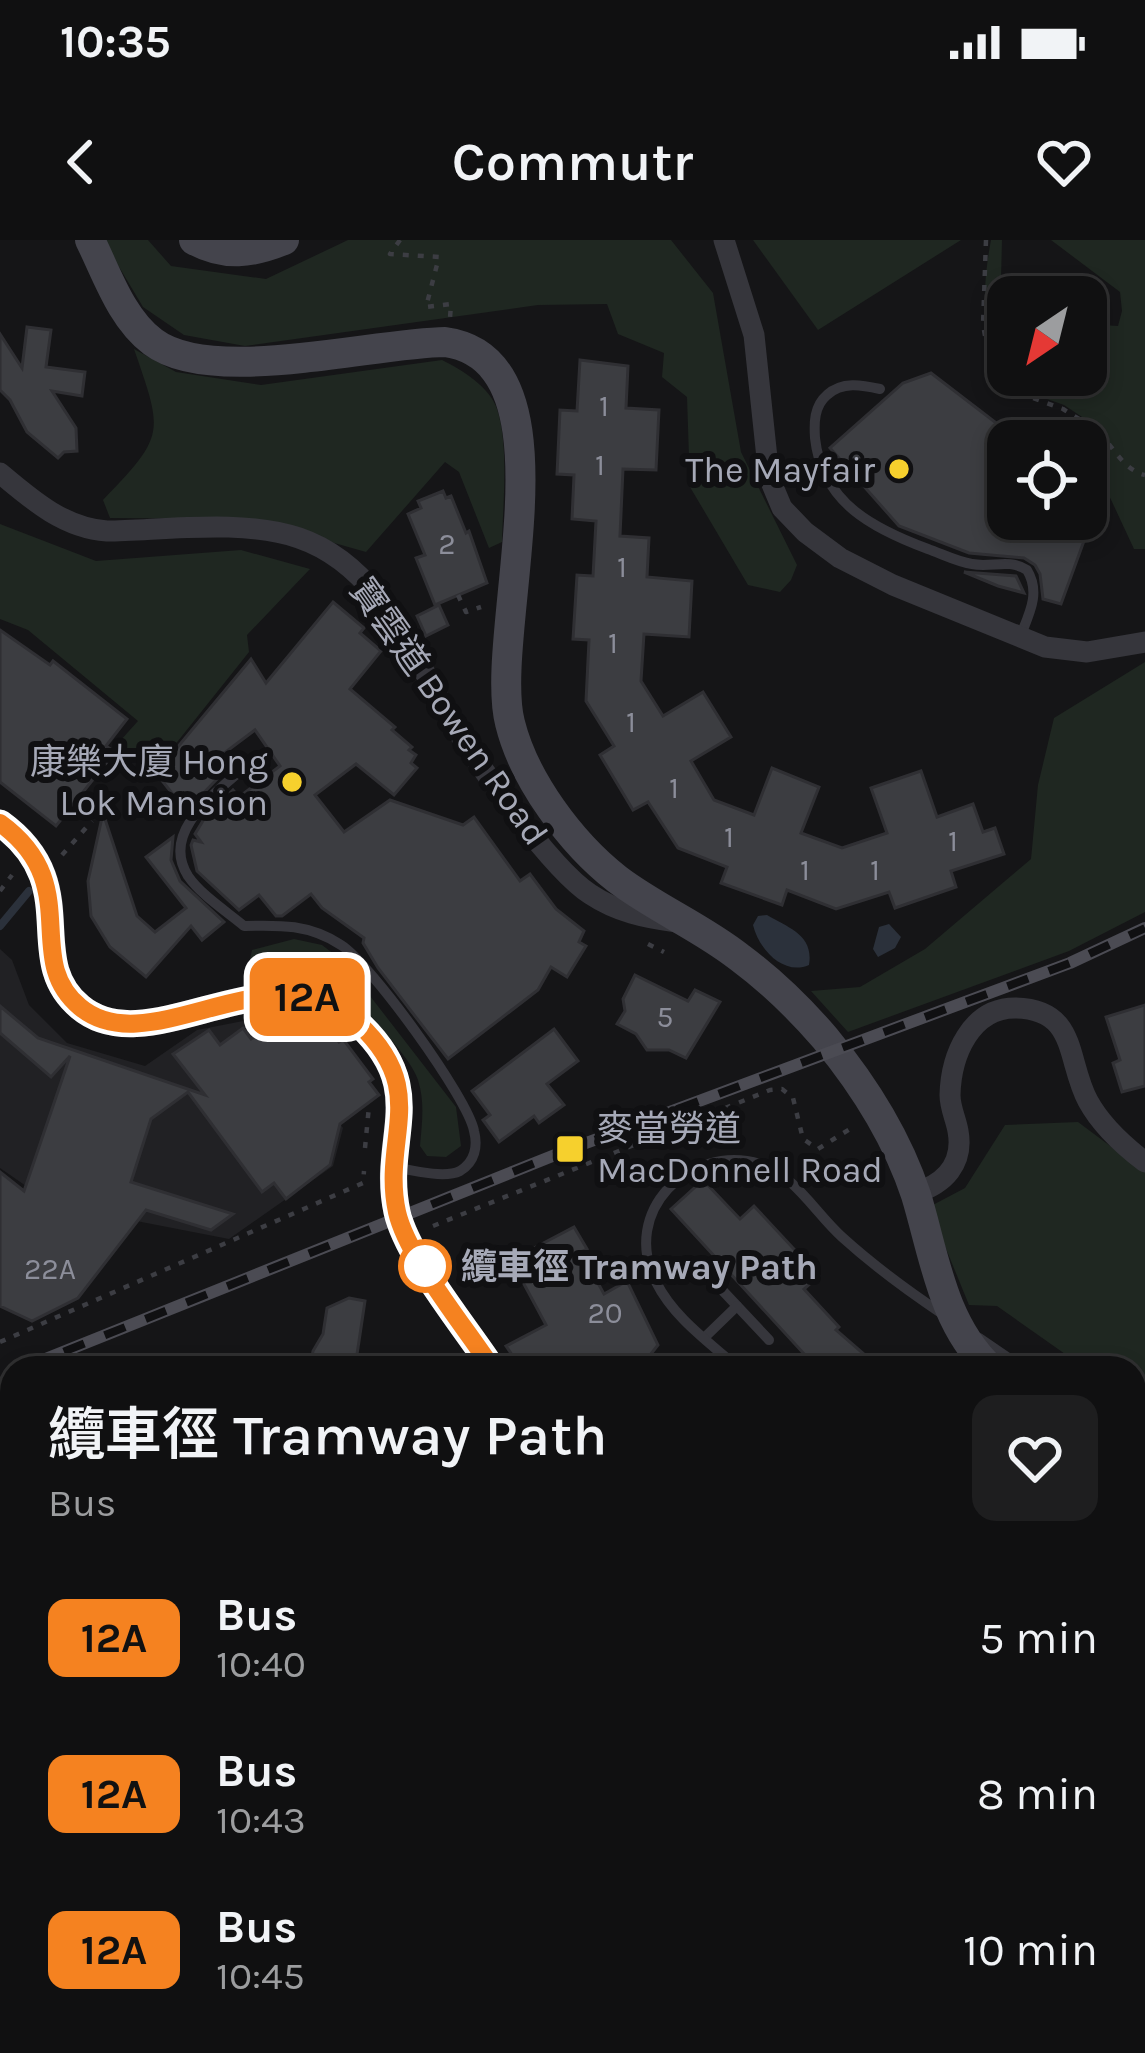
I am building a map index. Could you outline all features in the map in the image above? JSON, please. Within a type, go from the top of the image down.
[{"type":"main road","points":[[90,240],[132,321],[154,343],[182,356],[234,362],[446,342],[467,346],[497,372],[513,402],[523,456],[507,706],[513,733],[542,793],[615,877],[738,956],[794,1005],[851,1071],[894,1139],[949,1304],[980,1356]]},
{"type":"main road","points":[[194,240],[217,250],[244,253],[284,240]]},
{"type":"street","points":[[724,240],[754,334],[766,460],[782,508],[805,532],[853,565],[1020,637],[1073,652],[1145,642]]},
{"type":"street","name":"寶雲道 Bowen Road","points":[[0,473],[42,507],[83,527],[261,530],[299,538],[327,551],[363,579],[398,623],[473,752],[567,876],[617,909],[642,918],[689,923]]},
{"type":"street","points":[[0,823],[21,840],[44,875],[51,904],[54,966],[76,1004],[96,1017],[124,1024],[279,995],[311,998],[336,1008],[370,1036],[396,1078],[402,1107],[395,1177],[413,1234],[485,1356]]},
{"type":"street","points":[[915,1193],[935,1186],[954,1166],[959,1136],[950,1102],[959,1048],[980,1019],[998,1008],[1037,1010],[1065,1031],[1088,1101],[1145,1162]]},
{"type":"lane","points":[[880,389],[845,386],[820,402],[815,436],[827,478],[845,503],[887,533],[967,563],[1011,562],[1027,570],[1034,598],[1020,637]]},
{"type":"lane","points":[[248,764],[187,821],[179,859],[190,880],[244,926],[293,925],[348,949],[369,971],[462,1101],[476,1147],[466,1166],[453,1174],[395,1177]]},
{"type":"lane","points":[[724,1356],[670,1304],[657,1285],[648,1253],[650,1221],[671,1182],[693,1169],[733,1161],[773,1170],[875,1266],[1006,1356]]},
{"type":"lane","points":[[706,1274],[769,1340]]},
{"type":"lane","points":[[704,1338],[737,1306]]},
{"type":"path","points":[[400,240],[390,254],[439,257],[425,307],[452,304],[449,327]]},
{"type":"path","points":[[986,240],[983,325],[988,356],[996,370],[1022,394],[1063,409],[1099,432],[1129,468],[1145,475]]},
{"type":"path","points":[[458,595],[466,612],[484,605]]},
{"type":"path","points":[[55,864],[92,821]]},
{"type":"path","points":[[644,942],[664,952]]},
{"type":"path","points":[[413,1234],[770,1090],[782,1089],[793,1097],[802,1139],[818,1149],[853,1126]]},
{"type":"path","points":[[0,1342],[363,1183],[368,1106],[389,1107]]},
{"type":"shaded area","points":[[103,240],[148,240],[171,266],[266,279],[348,240],[671,240],[713,293],[741,452],[797,565],[791,580],[780,592],[748,585],[690,487],[687,397],[662,377],[664,353],[618,334],[607,304],[538,305],[245,346],[184,335],[143,307]]},
{"type":"shaded area","points":[[753,240],[961,240],[818,330]]},
{"type":"shaded area","points":[[991,240],[1002,240],[1001,276],[987,276],[987,328],[985,310],[986,274]]},
{"type":"shaded area","points":[[1051,240],[1145,240],[1145,549],[1134,549],[1107,491],[1107,420],[1086,420],[1038,396],[1107,396],[1107,325],[1118,326],[1122,311],[1120,292],[1107,282],[1107,276],[1099,276]]},
{"type":"shaded area","points":[[134,349],[176,372],[261,385],[442,360],[450,364],[482,386],[497,409],[504,457],[502,542],[489,548],[459,472],[445,462],[366,552],[250,519],[110,518],[103,500],[138,461],[153,432],[150,399]]},
{"type":"shaded area","points":[[0,524],[96,561],[241,550],[310,569],[247,635],[249,652],[170,751],[156,761],[124,753],[120,741],[138,721],[28,630],[0,619]]},
{"type":"shaded area","points":[[1145,662],[1145,912],[1069,951],[848,1032],[811,991],[860,987],[925,949],[1031,859],[1038,785],[1054,718]]},
{"type":"shaded area","points":[[767,915],[804,939],[809,965],[791,967],[767,952],[753,925],[758,916]]},
{"type":"shaded area","points":[[889,924],[901,937],[895,948],[878,957],[873,949],[879,927]]},
{"type":"shaded area","points":[[294,939],[322,945],[343,961],[456,1107],[461,1146],[446,1157],[427,1156],[420,1146],[422,1096],[412,1068],[388,1037],[340,992],[304,974],[247,973],[252,950]]},
{"type":"shaded area","points":[[0,949],[12,960],[29,1005],[67,1043],[145,1066],[197,1030],[259,1018],[343,1128],[333,1166],[229,1239],[121,1218],[26,1186],[0,1168]]},
{"type":"shaded area","points":[[1078,1122],[1145,1172],[1145,1356],[1068,1356],[997,1306],[969,1305],[929,1207],[965,1188],[1005,1125]]},
{"type":"building","points":[[27,327],[51,330],[46,367],[85,372],[82,396],[52,391],[76,428],[77,451],[58,458],[27,432],[0,390],[0,334],[22,368]]},
{"type":"building","points":[[580,360],[628,366],[626,408],[659,410],[656,470],[623,469],[620,536],[649,538],[647,577],[692,581],[689,637],[644,634],[641,681],[663,716],[703,692],[731,737],[691,761],[714,800],[754,815],[772,768],[819,787],[801,833],[842,848],[887,833],[871,788],[921,771],[937,817],[973,804],[983,832],[995,828],[1004,854],[951,871],[956,887],[895,908],[889,892],[836,909],[787,890],[782,905],[721,883],[727,867],[678,848],[648,802],[633,810],[600,755],[614,746],[586,701],[589,640],[573,639],[577,575],[593,576],[596,521],[572,519],[574,475],[557,474],[560,410],[577,411]]},
{"type":"building","points":[[931,373],[992,420],[987,420],[987,540],[1084,540],[1061,604],[1043,599],[1040,574],[1024,558],[969,553],[899,526],[830,448],[903,383]]},
{"type":"building","points":[[443,491],[446,498],[451,496],[466,533],[469,531],[487,583],[435,605],[416,558],[425,555],[408,514],[421,508],[418,501]]},
{"type":"building","points":[[964,572],[1016,576],[1024,593],[998,586]]},
{"type":"building","points":[[333,602],[364,628],[360,633],[381,651],[350,689],[412,747],[409,750],[416,755],[411,763],[417,768],[394,795],[356,764],[315,795],[344,832],[390,800],[463,825],[474,817],[520,881],[530,874],[556,909],[584,931],[579,942],[586,946],[567,977],[551,967],[538,990],[448,1059],[378,968],[364,938],[322,908],[311,894],[282,916],[276,916],[259,895],[239,910],[197,871],[191,845],[193,840],[201,842],[195,834],[204,819],[233,790],[239,797],[280,766],[255,730],[211,763],[221,775],[186,811],[156,773],[251,659],[266,683]]},
{"type":"building","points":[[439,605],[448,625],[426,636],[417,616]]},
{"type":"building","points":[[0,630],[50,665],[53,661],[127,719],[106,746],[115,752],[56,826],[0,782]]},
{"type":"building","points":[[103,813],[137,916],[155,932],[186,908],[146,857],[173,837],[171,860],[180,881],[224,922],[202,940],[191,926],[146,977],[110,947],[91,916],[88,881]]},
{"type":"building","points":[[635,975],[688,1001],[695,990],[720,1002],[686,1058],[669,1050],[647,1050],[636,1034],[617,1024]]},
{"type":"building","points":[[1145,1005],[1145,1086],[1122,1092],[1113,1063],[1120,1060],[1106,1017]]},
{"type":"building","points":[[0,1006],[38,1038],[205,1095],[173,1054],[209,1030],[220,1045],[243,1028],[251,1039],[283,1015],[300,1036],[312,1027],[319,1036],[328,1029],[339,1042],[343,1039],[373,1079],[369,1082],[379,1095],[340,1124],[330,1165],[286,1199],[274,1183],[262,1192],[188,1092],[151,1119],[131,1182],[233,1214],[211,1230],[146,1210],[78,1298],[32,1321],[0,1306],[0,1172],[24,1191],[70,1056],[51,1077],[0,1033]]},
{"type":"building","points":[[554,1029],[578,1061],[547,1084],[564,1105],[539,1123],[534,1116],[499,1142],[483,1120],[490,1115],[472,1091]]},
{"type":"building","points":[[703,1180],[740,1219],[754,1206],[819,1276],[804,1289],[839,1327],[836,1330],[866,1356],[806,1356],[671,1209]]},
{"type":"building","points":[[574,1227],[587,1249],[581,1252],[604,1294],[627,1281],[658,1345],[649,1356],[513,1356],[506,1346],[546,1325],[511,1260]]},
{"type":"building","points":[[349,1298],[365,1301],[357,1356],[312,1356],[323,1334],[327,1308]]},
{"type":"waterway","points":[[0,926],[29,891]]},
{"type":"railway","points":[[53,1356],[570,1149],[1070,963],[1145,928]]},
{"type":"bus line","name":"12A","points":[[0,823],[21,840],[44,875],[50,891],[54,966],[67,993],[84,1011],[124,1024],[260,997],[296,995],[326,1002],[370,1036],[400,1091],[394,1186],[405,1237],[484,1356]]},
{"type":"place","name":"The Mayfair","points":[[899,469]]},
{"type":"place","name":"康樂大廈 Hong Lok Mansion","points":[[292,782]]},
{"type":"place","name":"麥當勞道 MacDonnell Road","points":[[570,1149]]},
{"type":"place","name":"纜車徑 Tramway Path","points":[[425,1266]]}]
